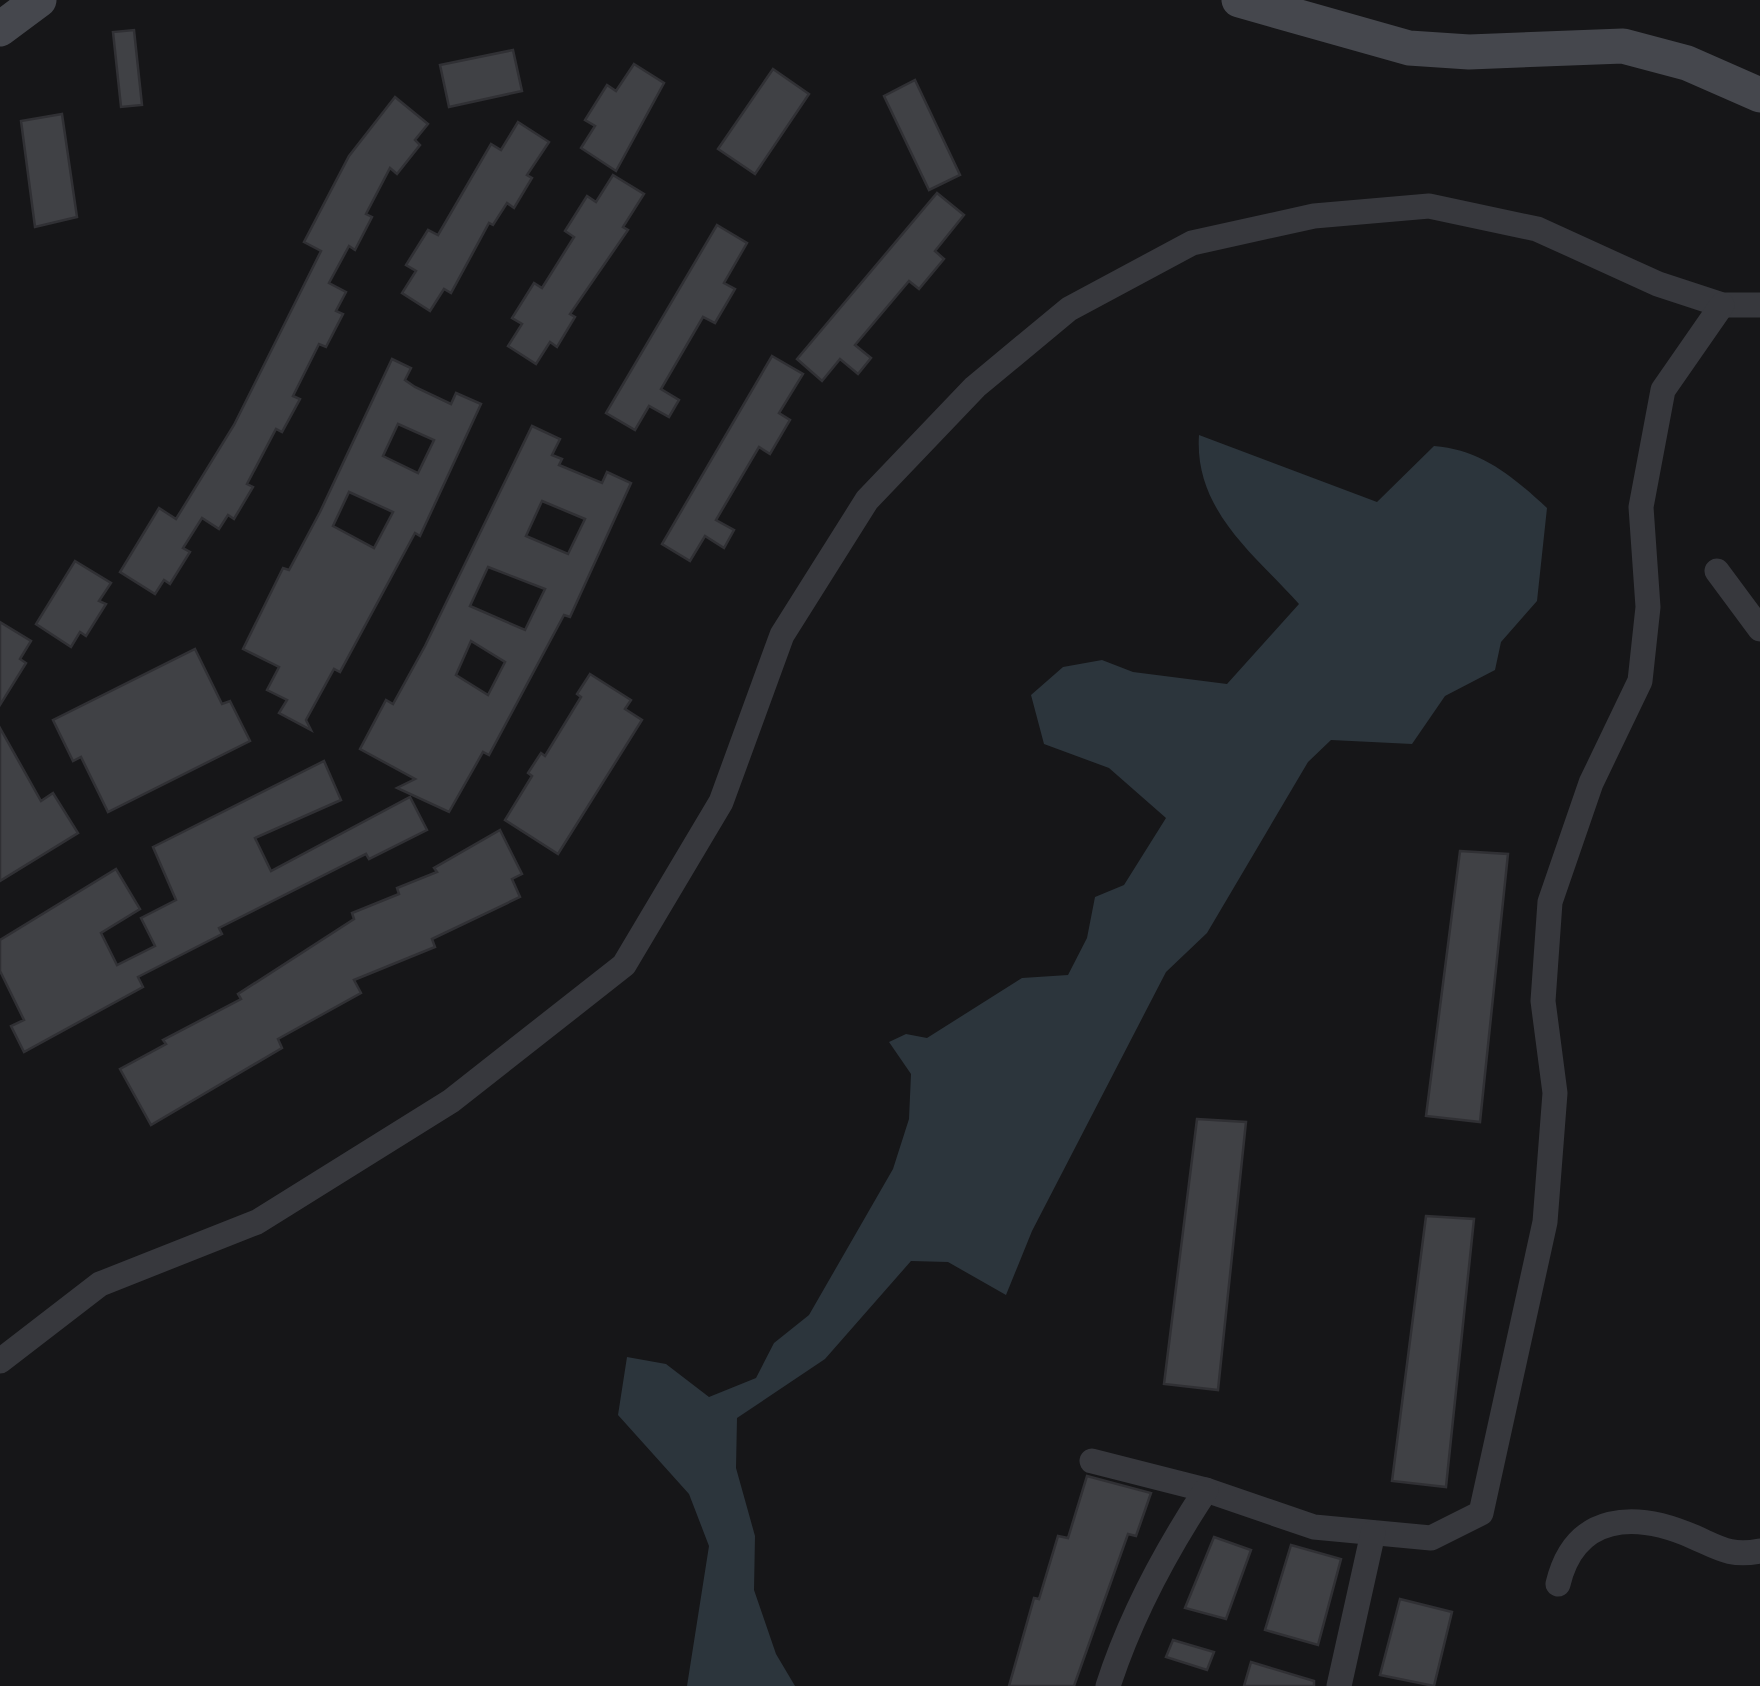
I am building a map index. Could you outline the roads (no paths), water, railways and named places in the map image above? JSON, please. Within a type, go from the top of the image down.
[{"type":"street","points":[[0,29],[39,0]]},
{"type":"street","points":[[1239,0],[1409,48],[1468,52],[1624,46],[1687,63],[1760,94]]},
{"type":"street","points":[[0,1361],[100,1284],[258,1222],[435,1111],[624,965],[721,802],[782,635],[866,500],[976,387],[1069,309],[1192,243],[1314,216],[1430,206],[1536,229],[1658,284],[1722,305],[1760,304]]},
{"type":"street","points":[[1092,1461],[1206,1490],[1314,1527],[1431,1538],[1481,1513],[1545,1222],[1555,1094],[1543,1002],[1550,902],[1591,783],[1640,681],[1648,606],[1640,507],[1663,390],[1722,305]]},
{"type":"street","points":[[1716,571],[1760,629]]},
{"type":"street","points":[[1108,1686],[1120,1648],[1165,1551],[1206,1490]]},
{"type":"street","points":[[1558,1584],[1572,1550],[1589,1531],[1608,1523],[1630,1520],[1664,1528],[1730,1554],[1760,1551]]},
{"type":"street","points":[[1339,1686],[1373,1533]]}]
